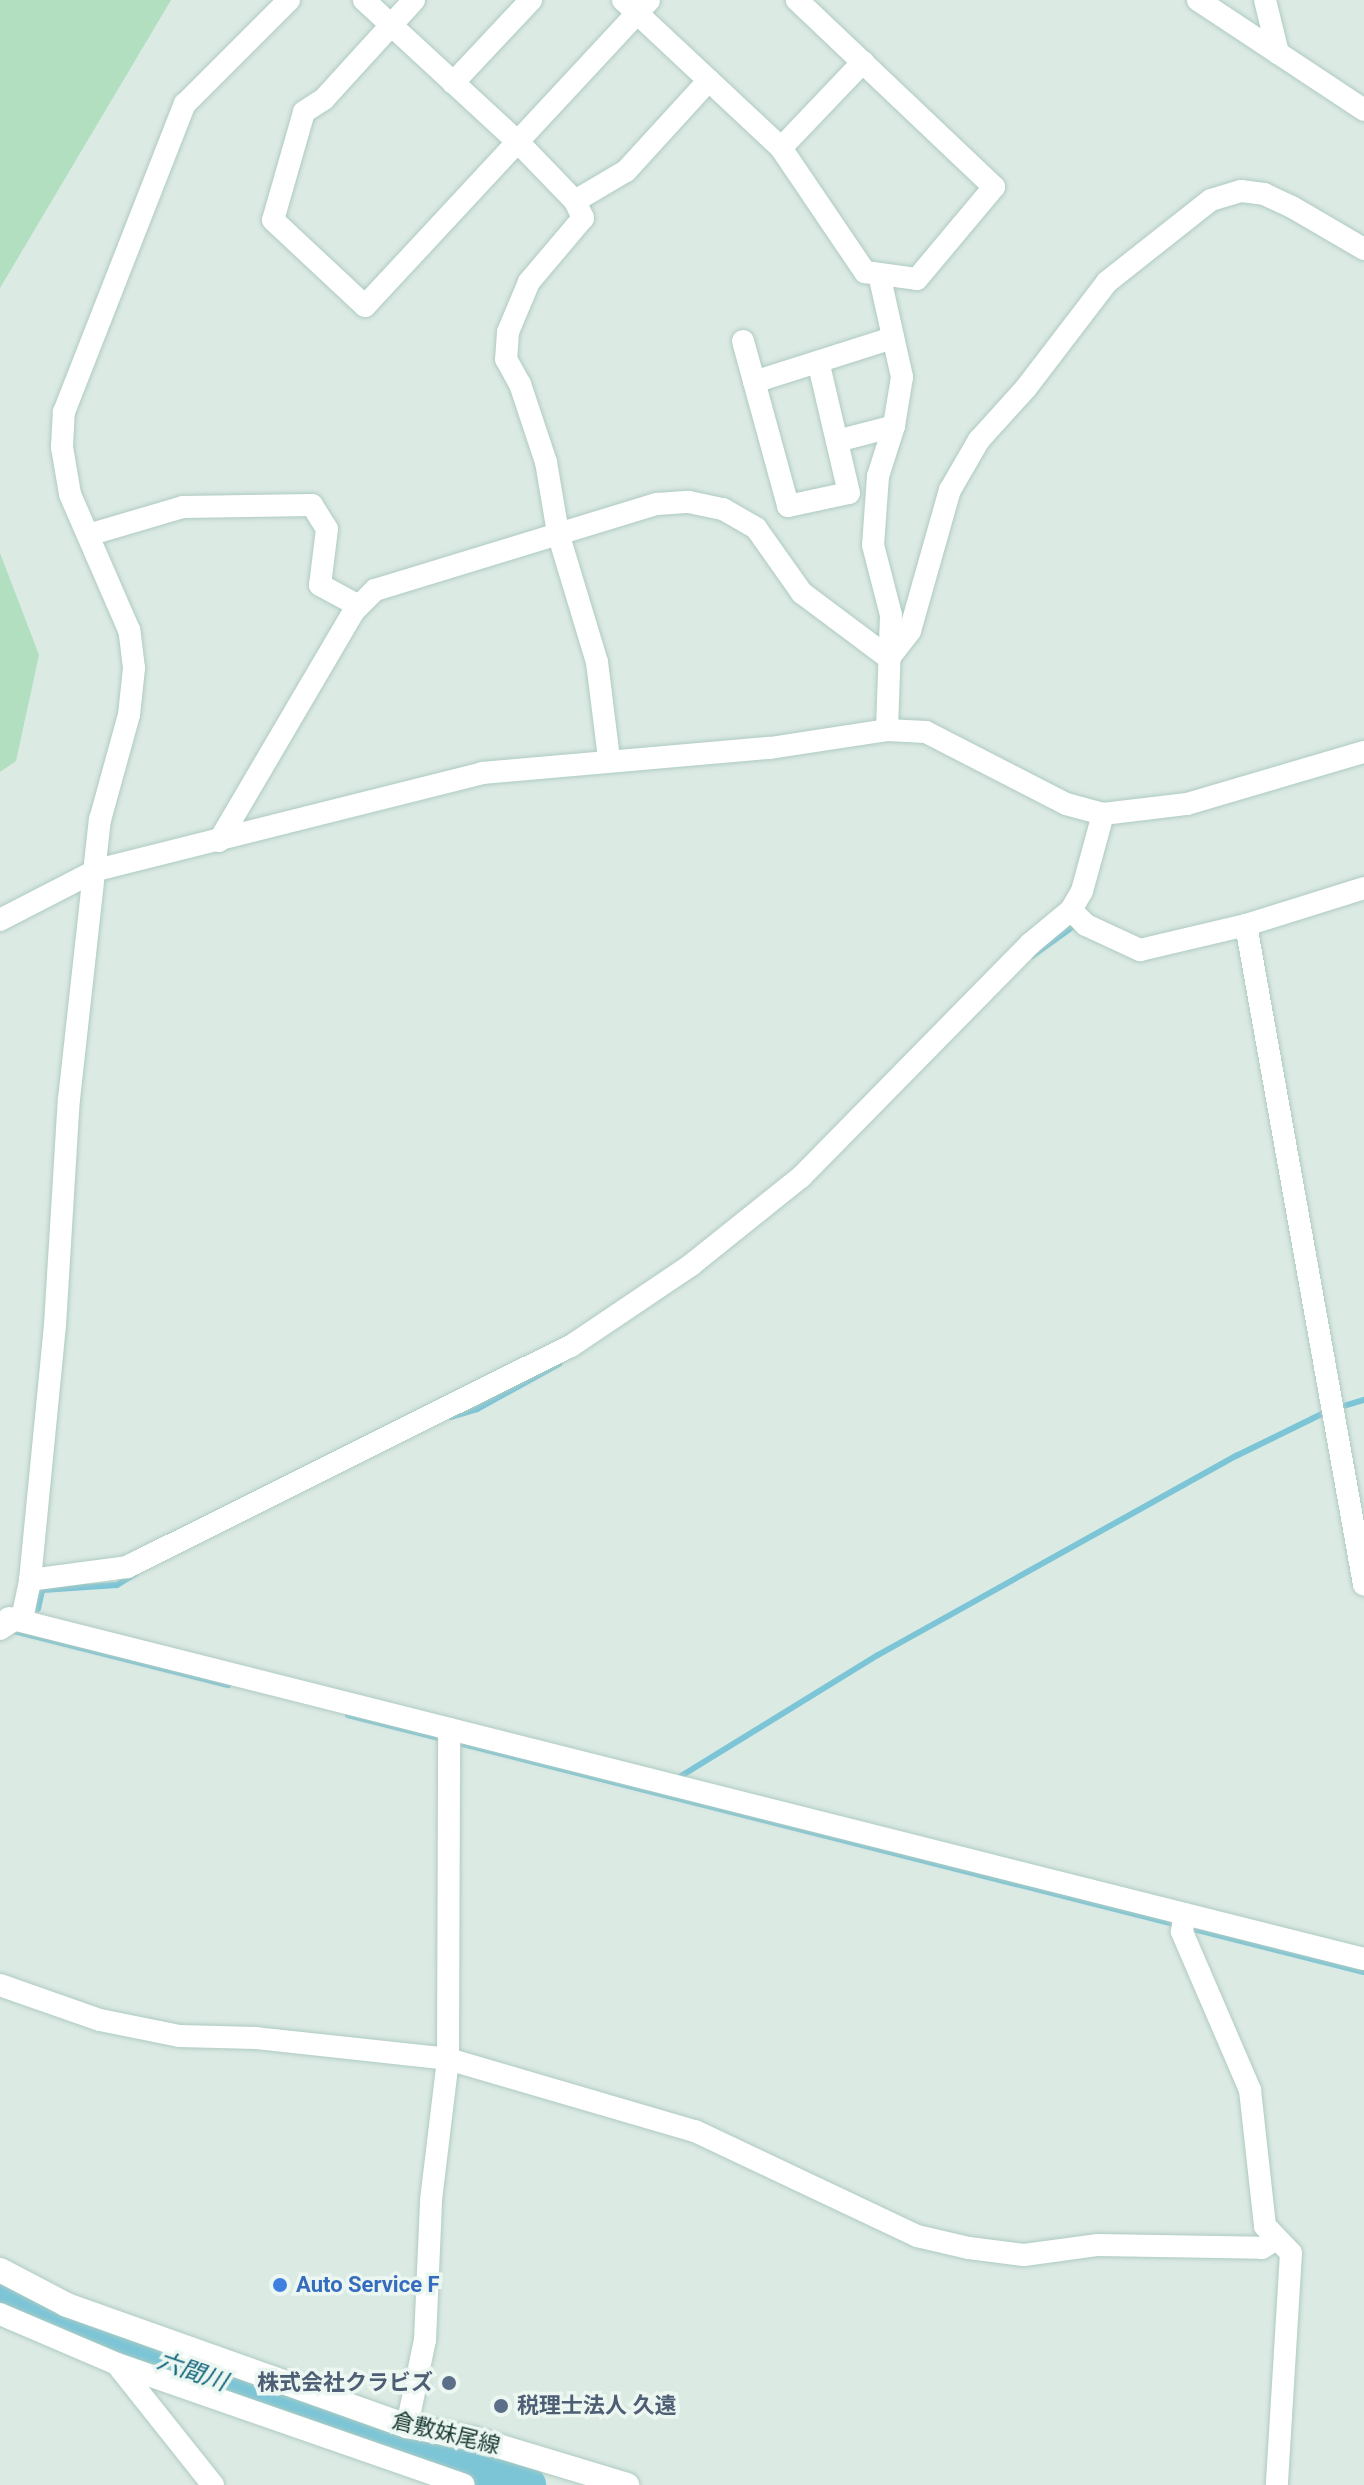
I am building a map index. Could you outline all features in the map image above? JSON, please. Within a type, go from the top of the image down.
[{"type":"main road","name":"倉敷妹尾線","points":[[0,2270],[67,2305],[124,2348],[407,2426],[475,2439],[627,2485]]},
{"type":"street","points":[[7,1622],[23,1614],[30,1580],[55,1325],[69,1099],[97,870],[100,820],[129,715],[134,668],[129,630],[70,494],[62,447],[72,391],[185,104],[289,0]]},
{"type":"street","points":[[364,0],[519,143],[575,201],[583,218],[529,282],[508,332],[506,359],[520,384],[546,462],[558,533],[597,662],[609,759]]},
{"type":"street","points":[[414,0],[324,99],[304,112],[273,220],[365,306],[519,143],[637,4],[709,80],[781,148],[865,272],[917,279],[994,187],[797,0]]},
{"type":"street","points":[[453,83],[531,0]]},
{"type":"street","points":[[1198,0],[1364,110]]},
{"type":"street","points":[[1265,0],[1278,53]]},
{"type":"street","points":[[781,148],[863,62]]},
{"type":"street","points":[[575,201],[626,171],[709,80]]},
{"type":"street","points":[[889,658],[910,631],[950,490],[979,440],[1026,388],[1107,282],[1211,200],[1241,191],[1264,194],[1292,207],[1364,249]]},
{"type":"street","points":[[879,274],[902,377],[894,426],[878,476],[873,545],[889,592],[887,730]]},
{"type":"street","points":[[754,382],[819,365],[893,338]]},
{"type":"street","points":[[743,341],[788,506],[849,493],[819,365]]},
{"type":"street","points":[[837,441],[894,426]]},
{"type":"street","points":[[219,841],[359,606],[375,590],[657,504],[689,502],[723,509],[756,528],[802,593],[889,658]]},
{"type":"street","points":[[88,535],[183,507],[312,505],[327,529],[320,585],[359,606]]},
{"type":"street","points":[[0,920],[97,870],[219,841],[392,792],[482,773],[609,759],[770,748],[887,730],[926,732],[1066,804],[1103,814],[1187,804],[1364,752]]},
{"type":"street","points":[[30,1580],[127,1567],[571,1346],[691,1265],[801,1177],[1030,944],[1071,910],[1082,891],[1103,814]]},
{"type":"street","points":[[1071,910],[1086,925],[1140,950],[1246,925],[1364,888]]},
{"type":"street","points":[[1246,925],[1335,1407],[1364,1585]]},
{"type":"street","points":[[7,1622],[448,1737],[1183,1922],[1364,1959]]},
{"type":"street","points":[[407,2426],[425,2340],[431,2200],[448,2059],[448,1737]]},
{"type":"street","points":[[1183,1922],[1250,2090],[1265,2226],[1291,2253],[1277,2485]]},
{"type":"street","points":[[0,1985],[100,2020],[179,2036],[256,2038],[448,2059],[695,2131],[917,2236],[969,2248],[1024,2255],[1098,2245],[1262,2248],[1276,2239]]},
{"type":"street","points":[[0,2314],[124,2348],[464,2485]]},
{"type":"street","points":[[124,2348],[213,2485]]},
{"type":"green space","points":[[0,0],[171,0],[0,288]]},
{"type":"green space","points":[[0,553],[39,655],[16,761],[0,772]]},
{"type":"waterway","points":[[1032,956],[1071,928]]},
{"type":"waterway","points":[[451,1417],[477,1409],[559,1364]]},
{"type":"waterway","points":[[1337,1408],[1364,1400]]},
{"type":"waterway","points":[[681,1776],[878,1655],[1236,1456],[1326,1412]]},
{"type":"waterway","points":[[38,1609],[42,1590],[117,1585],[136,1573]]},
{"type":"waterway","points":[[10,1630],[228,1685]]},
{"type":"waterway","points":[[348,1715],[1364,1972]]},
{"type":"waterway","name":"六間川","points":[[0,2291],[117,2346],[527,2485]]},
{"type":"place","name":"Auto Service F","points":[[280,2285]]},
{"type":"place","name":"株式会社クラビズ","points":[[449,2383]]},
{"type":"place","name":"税理士法人 久遠","points":[[501,2406]]}]
